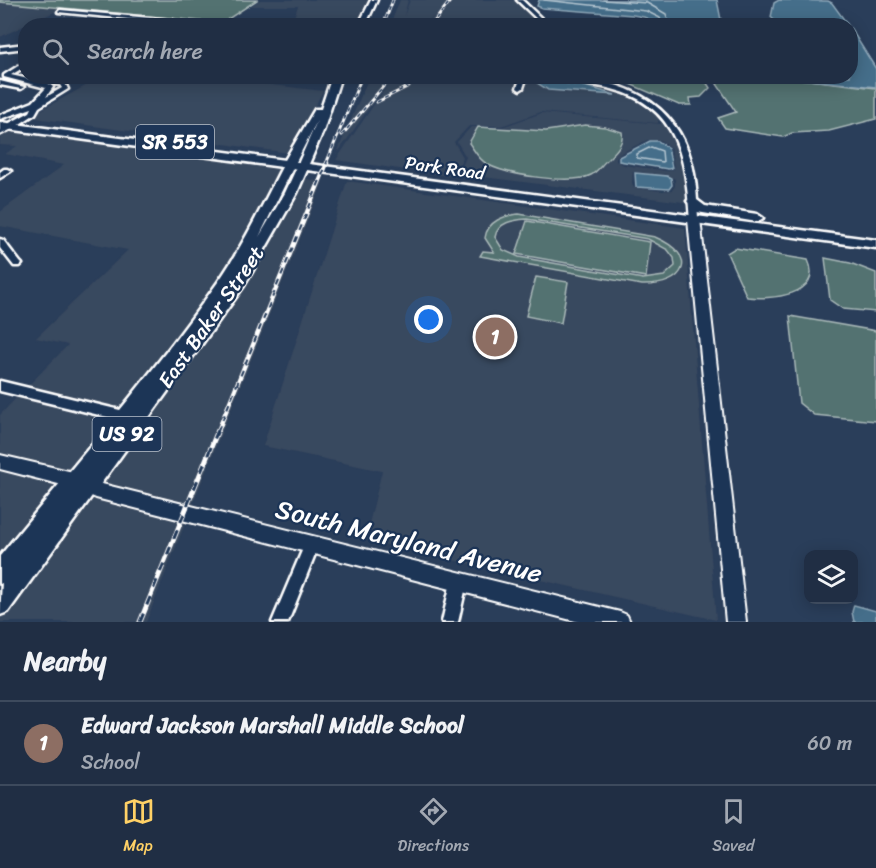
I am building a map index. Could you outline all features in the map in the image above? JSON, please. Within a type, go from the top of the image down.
[{"type":"main road","points":[[365,18],[374,0]]},
{"type":"main road","name":"US 92","points":[[296,164],[319,129],[333,84]]},
{"type":"main road","name":"SR 553","points":[[0,117],[20,120]]},
{"type":"main road","name":"Park Road","points":[[20,120],[296,164],[584,205],[605,205],[675,214],[694,210],[876,244]]},
{"type":"main road","name":"Park Road","points":[[3,128],[694,210],[876,236]]},
{"type":"main road","name":"East Baker Street","points":[[0,573],[80,484],[224,307],[281,211],[296,164]]},
{"type":"main road","name":"East Baker Street","points":[[0,604],[124,416],[229,276],[296,164]]},
{"type":"street","points":[[519,0],[538,18]]},
{"type":"street","points":[[60,11],[131,18]]},
{"type":"street","points":[[93,18],[99,15]]},
{"type":"street","points":[[0,49],[18,47]]},
{"type":"street","points":[[18,68],[6,76],[18,79]]},
{"type":"street","points":[[2,84],[11,78]]},
{"type":"street","points":[[2,84],[30,88]]},
{"type":"street","points":[[3,128],[33,113],[33,105],[46,94],[50,87],[48,84]]},
{"type":"street","points":[[0,117],[18,112],[57,94],[65,89],[63,84]]},
{"type":"street","points":[[520,88],[521,84]]},
{"type":"street","points":[[598,84],[643,99],[664,114],[674,126],[684,146],[694,210],[736,622]]},
{"type":"street","points":[[46,94],[57,94]]},
{"type":"street","points":[[0,242],[17,264]]},
{"type":"street","points":[[0,386],[124,416]]},
{"type":"street","name":"South Maryland Avenue","points":[[0,462],[607,620]]},
{"type":"street","points":[[280,622],[312,544]]},
{"type":"street","points":[[450,622],[459,582]]},
{"type":"shaded area","points":[[260,0],[369,0],[360,18],[294,17],[298,6],[251,6]]},
{"type":"shaded area","points":[[400,0],[408,0],[404,16],[410,0],[516,0],[535,18],[432,17],[393,18]]},
{"type":"shaded area","points":[[0,2],[63,8],[41,18],[18,18],[18,29],[0,37]]},
{"type":"shaded area","points":[[89,84],[264,84],[323,91],[289,153],[28,117]]},
{"type":"shaded area","points":[[366,84],[386,84],[336,155]]},
{"type":"shaded area","points":[[388,84],[597,84],[611,86],[638,96],[659,108],[678,132],[694,175],[694,199],[688,200],[691,203],[459,174],[466,157],[457,142],[471,127],[478,127],[502,127],[542,113],[661,124],[661,115],[624,92],[659,115],[658,123],[541,112],[501,126],[469,126],[454,142],[463,157],[455,177],[336,160]],"holes":[[[585,125],[605,127],[622,132],[623,136],[620,146],[592,175],[573,179],[530,176],[487,164],[478,157],[469,143],[478,127],[546,131]],[[647,140],[660,140],[671,148],[674,169],[668,171],[624,165],[616,161],[616,157],[623,152]],[[633,172],[667,175],[675,179],[675,186],[672,190],[663,191],[634,188]]]},
{"type":"shaded area","points":[[7,129],[283,170],[260,216],[220,283],[122,411],[26,388],[68,345],[36,338],[128,250],[0,226],[0,212],[64,165],[5,154],[17,146],[0,145],[0,134]]},
{"type":"shaded area","points":[[301,178],[323,182],[191,508],[96,484]]},
{"type":"shaded area","points":[[347,181],[685,228],[716,620],[365,540],[382,471],[263,446]]},
{"type":"shaded area","points":[[19,395],[116,418],[71,475],[0,457],[0,415]]},
{"type":"shaded area","points":[[0,468],[64,484],[0,564]]},
{"type":"shaded area","points":[[89,493],[187,519],[146,622],[0,622],[0,614]]},
{"type":"green space","points":[[0,0],[257,0],[230,18],[169,18],[0,2]]},
{"type":"green space","points":[[630,84],[707,84],[710,88],[701,97],[690,98],[691,105],[679,105]]},
{"type":"green space","points":[[717,84],[842,84],[876,88],[876,119],[829,131],[792,133],[783,137],[725,128],[718,118],[736,112]]},
{"type":"green space","points":[[585,125],[622,132],[622,136],[621,144],[597,170],[582,178],[554,179],[508,172],[481,160],[469,143],[478,127],[546,131]]},
{"type":"green space","points":[[514,215],[655,237],[678,253],[682,261],[682,268],[669,281],[642,285],[480,256],[483,251],[494,252],[485,238],[489,227],[497,220]],"holes":[[[527,219],[648,239],[668,250],[674,258],[675,266],[664,276],[643,279],[519,257],[503,250],[495,237],[503,225]]]},
{"type":"green space","points":[[527,221],[650,242],[646,277],[516,254]]},
{"type":"green space","points":[[735,248],[808,260],[811,272],[809,281],[792,293],[768,298],[747,297],[727,253]]},
{"type":"green space","points":[[825,258],[850,263],[876,273],[876,312],[843,309],[830,300]]},
{"type":"green space","points":[[536,277],[568,282],[561,323],[526,316]]},
{"type":"green space","points":[[790,316],[876,331],[876,421],[814,415],[799,403]]},
{"type":"water","points":[[539,0],[717,0],[721,18],[646,18],[537,6]]},
{"type":"water","points":[[779,0],[828,1],[843,18],[772,18],[774,3]]},
{"type":"water","points":[[858,40],[876,69],[876,87],[847,84],[858,84]]},
{"type":"water","points":[[539,84],[585,86],[615,95],[548,90]]},
{"type":"water","points":[[650,141],[658,141],[668,148],[672,168],[619,161],[619,157]]},
{"type":"water","points":[[635,173],[667,176],[671,178],[672,185],[669,189],[636,187]]},
{"type":"water","points":[[854,605],[876,611],[876,622],[854,622],[852,612]]},
{"type":"railway","points":[[386,18],[393,0]]},
{"type":"railway","points":[[437,18],[451,0]]},
{"type":"railway","points":[[326,164],[359,84]]},
{"type":"railway","points":[[342,135],[385,84]]},
{"type":"railway","points":[[377,102],[409,86]]},
{"type":"railway","points":[[218,431],[327,163]]},
{"type":"railway","points":[[140,622],[218,430]]},
{"type":"place","name":"Edward Jackson Marshall Middle School","points":[[495,337]]}]
